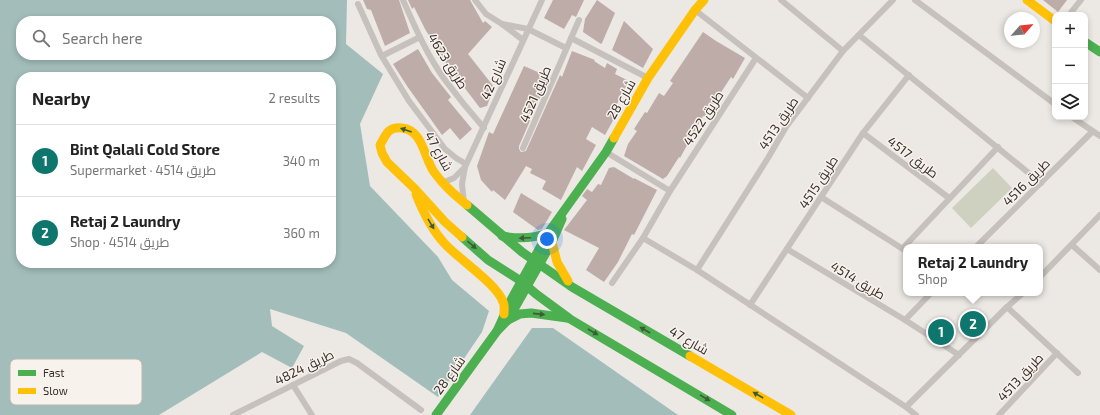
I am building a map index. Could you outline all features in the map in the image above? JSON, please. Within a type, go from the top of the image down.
[{"type":"street","name":"طريق 4623","points":[[403,0],[420,37],[444,79],[484,128]]},
{"type":"street","points":[[475,0],[486,14],[523,40]]},
{"type":"street","name":"شارع 42","points":[[442,183],[454,178],[465,166],[484,128],[542,0]]},
{"type":"street","name":"شارع 28","points":[[436,415],[506,318],[536,262],[548,233],[606,152],[648,78],[695,10],[704,0]]},
{"type":"street","name":"طريق 4513","points":[[697,270],[768,158],[786,126],[843,51],[893,0]]},
{"type":"street","points":[[915,0],[1052,102]]},
{"type":"street","points":[[1027,0],[1052,19]]},
{"type":"street","points":[[1071,12],[1081,0]]},
{"type":"street","points":[[785,1],[843,51]]},
{"type":"street","points":[[358,4],[382,56],[409,101],[445,149],[465,166]]},
{"type":"street","points":[[695,10],[808,98]]},
{"type":"street","name":"طريق 4521","points":[[523,148],[579,20]]},
{"type":"street","points":[[502,24],[528,29],[566,48]]},
{"type":"street","points":[[859,35],[998,146],[1041,183]]},
{"type":"street","points":[[382,56],[420,37]]},
{"type":"street","points":[[571,38],[648,78]]},
{"type":"street","points":[[1088,44],[1100,52]]},
{"type":"street","name":"طريق 4522","points":[[612,283],[643,238],[670,191],[756,58]]},
{"type":"street","name":"طريق 4515","points":[[750,305],[863,133],[909,75]]},
{"type":"street","points":[[1076,120],[1100,136]]},
{"type":"street","name":"شارع 47","points":[[732,415],[570,319],[524,284],[488,260],[445,222],[387,162],[380,145],[386,132],[396,127],[406,128],[420,138],[427,159],[433,171],[442,183],[502,236],[536,262],[572,287],[791,415]]},
{"type":"street","name":"طريق 4516","points":[[979,244],[1092,132]]},
{"type":"street","name":"طريق 4517","points":[[863,133],[949,198]]},
{"type":"street","points":[[909,244],[949,198],[998,146]]},
{"type":"street","points":[[606,152],[670,191]]},
{"type":"street","name":"شارع 42","points":[[464,203],[462,184],[465,166]]},
{"type":"street","points":[[414,189],[421,208],[431,226],[444,243],[497,290],[504,303],[506,318],[531,313],[552,315],[570,319]]},
{"type":"street","points":[[821,197],[903,249]]},
{"type":"street","name":"شارع 28","points":[[536,262],[552,242],[560,226],[564,212]]},
{"type":"street","points":[[1043,275],[1100,215]]},
{"type":"street","points":[[502,236],[524,239],[548,233]]},
{"type":"street","points":[[643,238],[697,270],[916,415]]},
{"type":"street","points":[[552,242],[560,268],[572,287]]},
{"type":"street","points":[[1072,244],[1100,270]]},
{"type":"street","name":"طريق 4514","points":[[787,249],[905,320],[959,355]]},
{"type":"street","points":[[905,320],[928,296]]},
{"type":"street","points":[[906,407],[1020,296]]},
{"type":"street","name":"طريق 4513","points":[[1007,307],[1078,373]]},
{"type":"street","name":"طريق 4513","points":[[999,415],[1056,353]]},
{"type":"street","name":"طريق 4824","points":[[233,415],[341,361],[349,359],[357,363],[421,410]]},
{"type":"street","points":[[293,385],[312,415]]},
{"type":"green space","points":[[993,168],[1012,188],[971,228],[952,208]]},
{"type":"water","points":[[0,0],[347,0],[346,44],[383,74],[360,124],[370,186],[438,257],[452,280],[489,311],[482,332],[438,397],[346,333],[270,309],[272,326],[304,346],[292,368],[262,352],[159,415],[0,415]]},
{"type":"water","points":[[532,328],[553,328],[678,415],[470,415]]},
{"type":"building","points":[[363,0],[399,0],[410,33],[385,46],[371,10],[367,9]]},
{"type":"building","points":[[408,0],[470,0],[483,23],[485,21],[492,27],[468,54],[494,87],[487,106],[480,108],[448,66],[425,29],[414,7],[412,9]]},
{"type":"building","points":[[553,0],[584,0],[576,17],[572,15],[564,29],[544,18]]},
{"type":"building","points":[[597,0],[615,13],[601,44],[583,32],[585,19]]},
{"type":"building","points":[[1043,0],[1067,0],[1058,12]]},
{"type":"building","points":[[624,21],[653,49],[643,68],[612,50]]},
{"type":"building","points":[[703,32],[745,58],[733,79],[731,77],[705,117],[703,116],[680,158],[679,157],[667,176],[663,179],[624,156],[628,144],[637,131],[634,129],[645,112],[647,113],[659,93],[664,96],[673,83],[670,81]]},
{"type":"building","points":[[418,49],[432,73],[451,97],[448,100],[472,129],[460,140],[450,128],[442,135],[393,64]]},
{"type":"building","points":[[572,51],[595,60],[594,61],[605,68],[607,63],[617,69],[615,74],[629,81],[616,106],[620,108],[605,135],[592,127],[586,139],[596,145],[582,171],[577,167],[561,200],[542,189],[546,181],[530,173],[532,169],[526,166],[505,200],[493,190],[492,192],[481,180],[477,166],[489,132],[493,134],[524,66],[549,77],[519,146],[521,152],[526,151],[560,75],[562,77]]},
{"type":"building","points":[[614,167],[657,190],[634,235],[632,234],[618,262],[604,282],[586,270],[599,248],[564,230],[587,200],[582,196],[587,189],[592,192],[598,184],[601,185],[609,168]]},
{"type":"building","points":[[521,193],[552,212],[542,229],[538,230],[513,212]]},
{"type":"traffic: fast","points":[[1088,44],[1100,52]]},
{"type":"traffic: fast","points":[[497,331],[511,300],[548,233],[606,152],[614,138]]},
{"type":"traffic: fast","points":[[467,205],[522,252],[572,287],[690,356]]},
{"type":"traffic: fast","points":[[436,415],[497,331],[508,320],[552,242],[562,219]]},
{"type":"traffic: fast","points":[[502,236],[525,238],[548,233]]},
{"type":"traffic: fast","points":[[462,237],[488,260],[521,281],[570,319],[732,415]]},
{"type":"traffic: fast","points":[[508,320],[520,314],[531,313],[567,318]]},
{"type":"traffic: slow","points":[[614,138],[648,78],[695,10],[704,0]]},
{"type":"traffic: slow","points":[[1027,0],[1052,19]]},
{"type":"traffic: slow","points":[[462,237],[445,222],[415,189],[387,162],[380,145],[388,132],[394,128],[402,128],[409,130],[414,134],[419,139],[434,172],[445,186],[467,205]]},
{"type":"traffic: slow","points":[[416,194],[428,220],[440,239],[494,288],[504,305],[504,314]]},
{"type":"traffic: slow","points":[[552,242],[557,262],[568,281]]},
{"type":"traffic: slow","points":[[690,356],[791,415]]},
{"type":"place","name":"Retaj 2 Laundry","points":[[973,324]]},
{"type":"place","name":"Bint Qalali Cold Store","points":[[941,332]]}]
